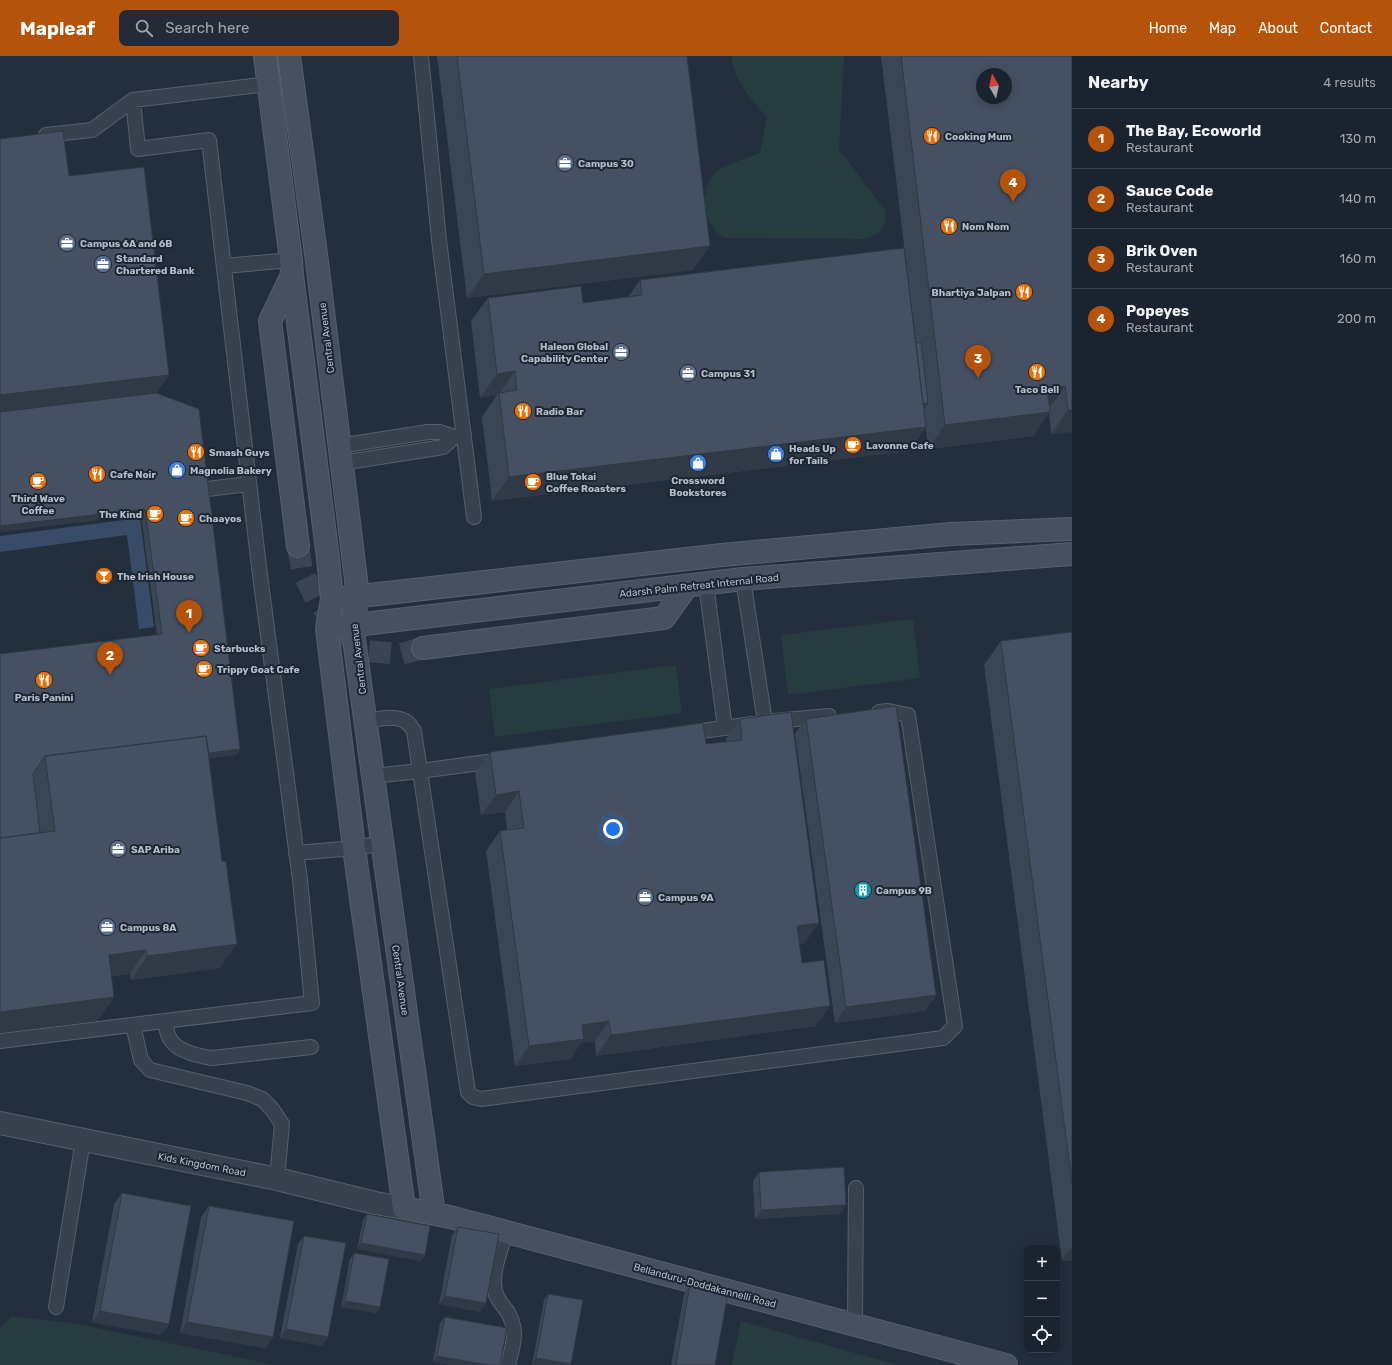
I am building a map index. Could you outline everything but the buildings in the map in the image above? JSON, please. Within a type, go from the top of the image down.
[{"type":"street","points":[[265,56],[332,599],[327,629],[354,848],[404,1208]]},
{"type":"street","name":"Central Avenue","points":[[289,56],[358,596],[352,625],[434,1214]]},
{"type":"street","points":[[292,268],[270,321],[298,546]]},
{"type":"street","points":[[332,599],[722,555],[951,534],[1072,529]]},
{"type":"street","name":"Adarsh Palm Retreat Internal Road","points":[[327,629],[715,583],[1072,554]]},
{"type":"street","points":[[423,648],[664,618],[715,583],[722,555]]},
{"type":"street","name":"Kids Kingdom Road","points":[[0,1123],[277,1179],[375,1203],[404,1208]]},
{"type":"street","name":"Bellanduru-Doddakannelli Road","points":[[404,1208],[506,1232],[1006,1365]]},
{"type":"lane","points":[[421,56],[459,436],[474,517]]},
{"type":"lane","points":[[31,136],[92,130],[133,100],[269,84]]},
{"type":"lane","points":[[0,1041],[312,1003],[300,880],[259,567],[209,140],[138,149],[133,100]]},
{"type":"lane","points":[[224,266],[292,268]]},
{"type":"lane","points":[[340,454],[428,432],[440,432],[459,436]]},
{"type":"lane","points":[[180,492],[249,484]]},
{"type":"lane","points":[[715,583],[765,722]]},
{"type":"lane","points":[[715,583],[716,674],[725,728]]},
{"type":"lane","points":[[366,722],[379,718],[397,719],[408,723],[414,731],[468,1092],[473,1096],[481,1098],[943,1038],[955,1026],[908,714],[888,711],[865,713]]},
{"type":"lane","points":[[678,735],[765,722],[842,715]]},
{"type":"lane","points":[[373,776],[514,758]]},
{"type":"lane","points":[[296,853],[354,848],[383,843]]},
{"type":"lane","points":[[165,1021],[170,1040],[184,1051],[199,1056],[212,1058],[311,1046]]},
{"type":"lane","points":[[133,1025],[141,1060],[150,1070],[247,1093],[262,1100],[272,1109],[282,1124],[277,1179]]},
{"type":"lane","points":[[56,1307],[83,1140]]},
{"type":"lane","points":[[855,1325],[856,1188]]},
{"type":"lane","points":[[506,1232],[494,1275],[494,1290],[498,1301],[506,1310],[513,1322],[514,1341],[508,1365]]},
{"type":"green space","points":[[732,56],[844,56],[839,149],[885,210],[884,226],[879,233],[870,238],[864,239],[724,238],[714,229],[705,208],[705,194],[710,180],[723,167],[760,153],[767,118],[739,81],[735,73]]},
{"type":"green space","points":[[913,619],[920,678],[788,695],[781,635]]},
{"type":"green space","points":[[676,665],[682,713],[495,737],[489,689]]},
{"type":"green space","points":[[12,1316],[78,1324],[275,1365],[0,1365],[0,1327]]},
{"type":"green space","points":[[741,1321],[898,1365],[732,1365]]},
{"type":"water","points":[[140,518],[154,627],[139,629],[127,535],[0,552],[0,536]]},
{"type":"tunnel","points":[[298,546],[302,571],[316,599],[342,632],[367,651],[400,654],[423,648]]},
{"type":"place","name":"Cooking Mum","points":[[932,136]]},
{"type":"place","name":"Campus 30","points":[[565,163]]},
{"type":"place","name":"Popeyes","points":[[1013,202]]},
{"type":"place","name":"Nom Nom","points":[[949,226]]},
{"type":"place","name":"Campus 6A and 6B","points":[[67,243]]},
{"type":"place","name":"Standard Chartered Bank","points":[[103,264]]},
{"type":"place","name":"Bhartiya Jalpan","points":[[1024,292]]},
{"type":"place","name":"Haleon Global Capability Center","points":[[621,352]]},
{"type":"place","name":"Taco Bell","points":[[1037,372]]},
{"type":"place","name":"Campus 31","points":[[688,373]]},
{"type":"place","name":"Brik Oven","points":[[978,378]]},
{"type":"place","name":"Radio Bar","points":[[523,411]]},
{"type":"place","name":"Lavonne Cafe","points":[[853,445]]},
{"type":"place","name":"Smash Guys","points":[[196,452]]},
{"type":"place","name":"Heads Up for Tails","points":[[776,454]]},
{"type":"place","name":"Crossword Bookstores","points":[[698,463]]},
{"type":"place","name":"Magnolia Bakery","points":[[177,470]]},
{"type":"place","name":"Cafe Noir","points":[[97,474]]},
{"type":"place","name":"Third Wave Coffee","points":[[38,481]]},
{"type":"place","name":"Blue Tokai Coffee Roasters","points":[[533,482]]},
{"type":"place","name":"The Kind","points":[[155,514]]},
{"type":"place","name":"Chaayos","points":[[186,518]]},
{"type":"place","name":"The Irish House","points":[[104,576]]},
{"type":"place","name":"The Bay, Ecoworld","points":[[189,633]]},
{"type":"place","name":"Starbucks","points":[[201,648]]},
{"type":"place","name":"Trippy Goat Cafe","points":[[204,669]]},
{"type":"place","name":"Sauce Code","points":[[110,675]]},
{"type":"place","name":"Paris Panini","points":[[44,680]]},
{"type":"place","name":"SAP Ariba","points":[[118,849]]},
{"type":"place","name":"Campus 9B","points":[[863,890]]},
{"type":"place","name":"Campus 9A","points":[[645,897]]},
{"type":"place","name":"Campus 8A","points":[[107,927]]}]
